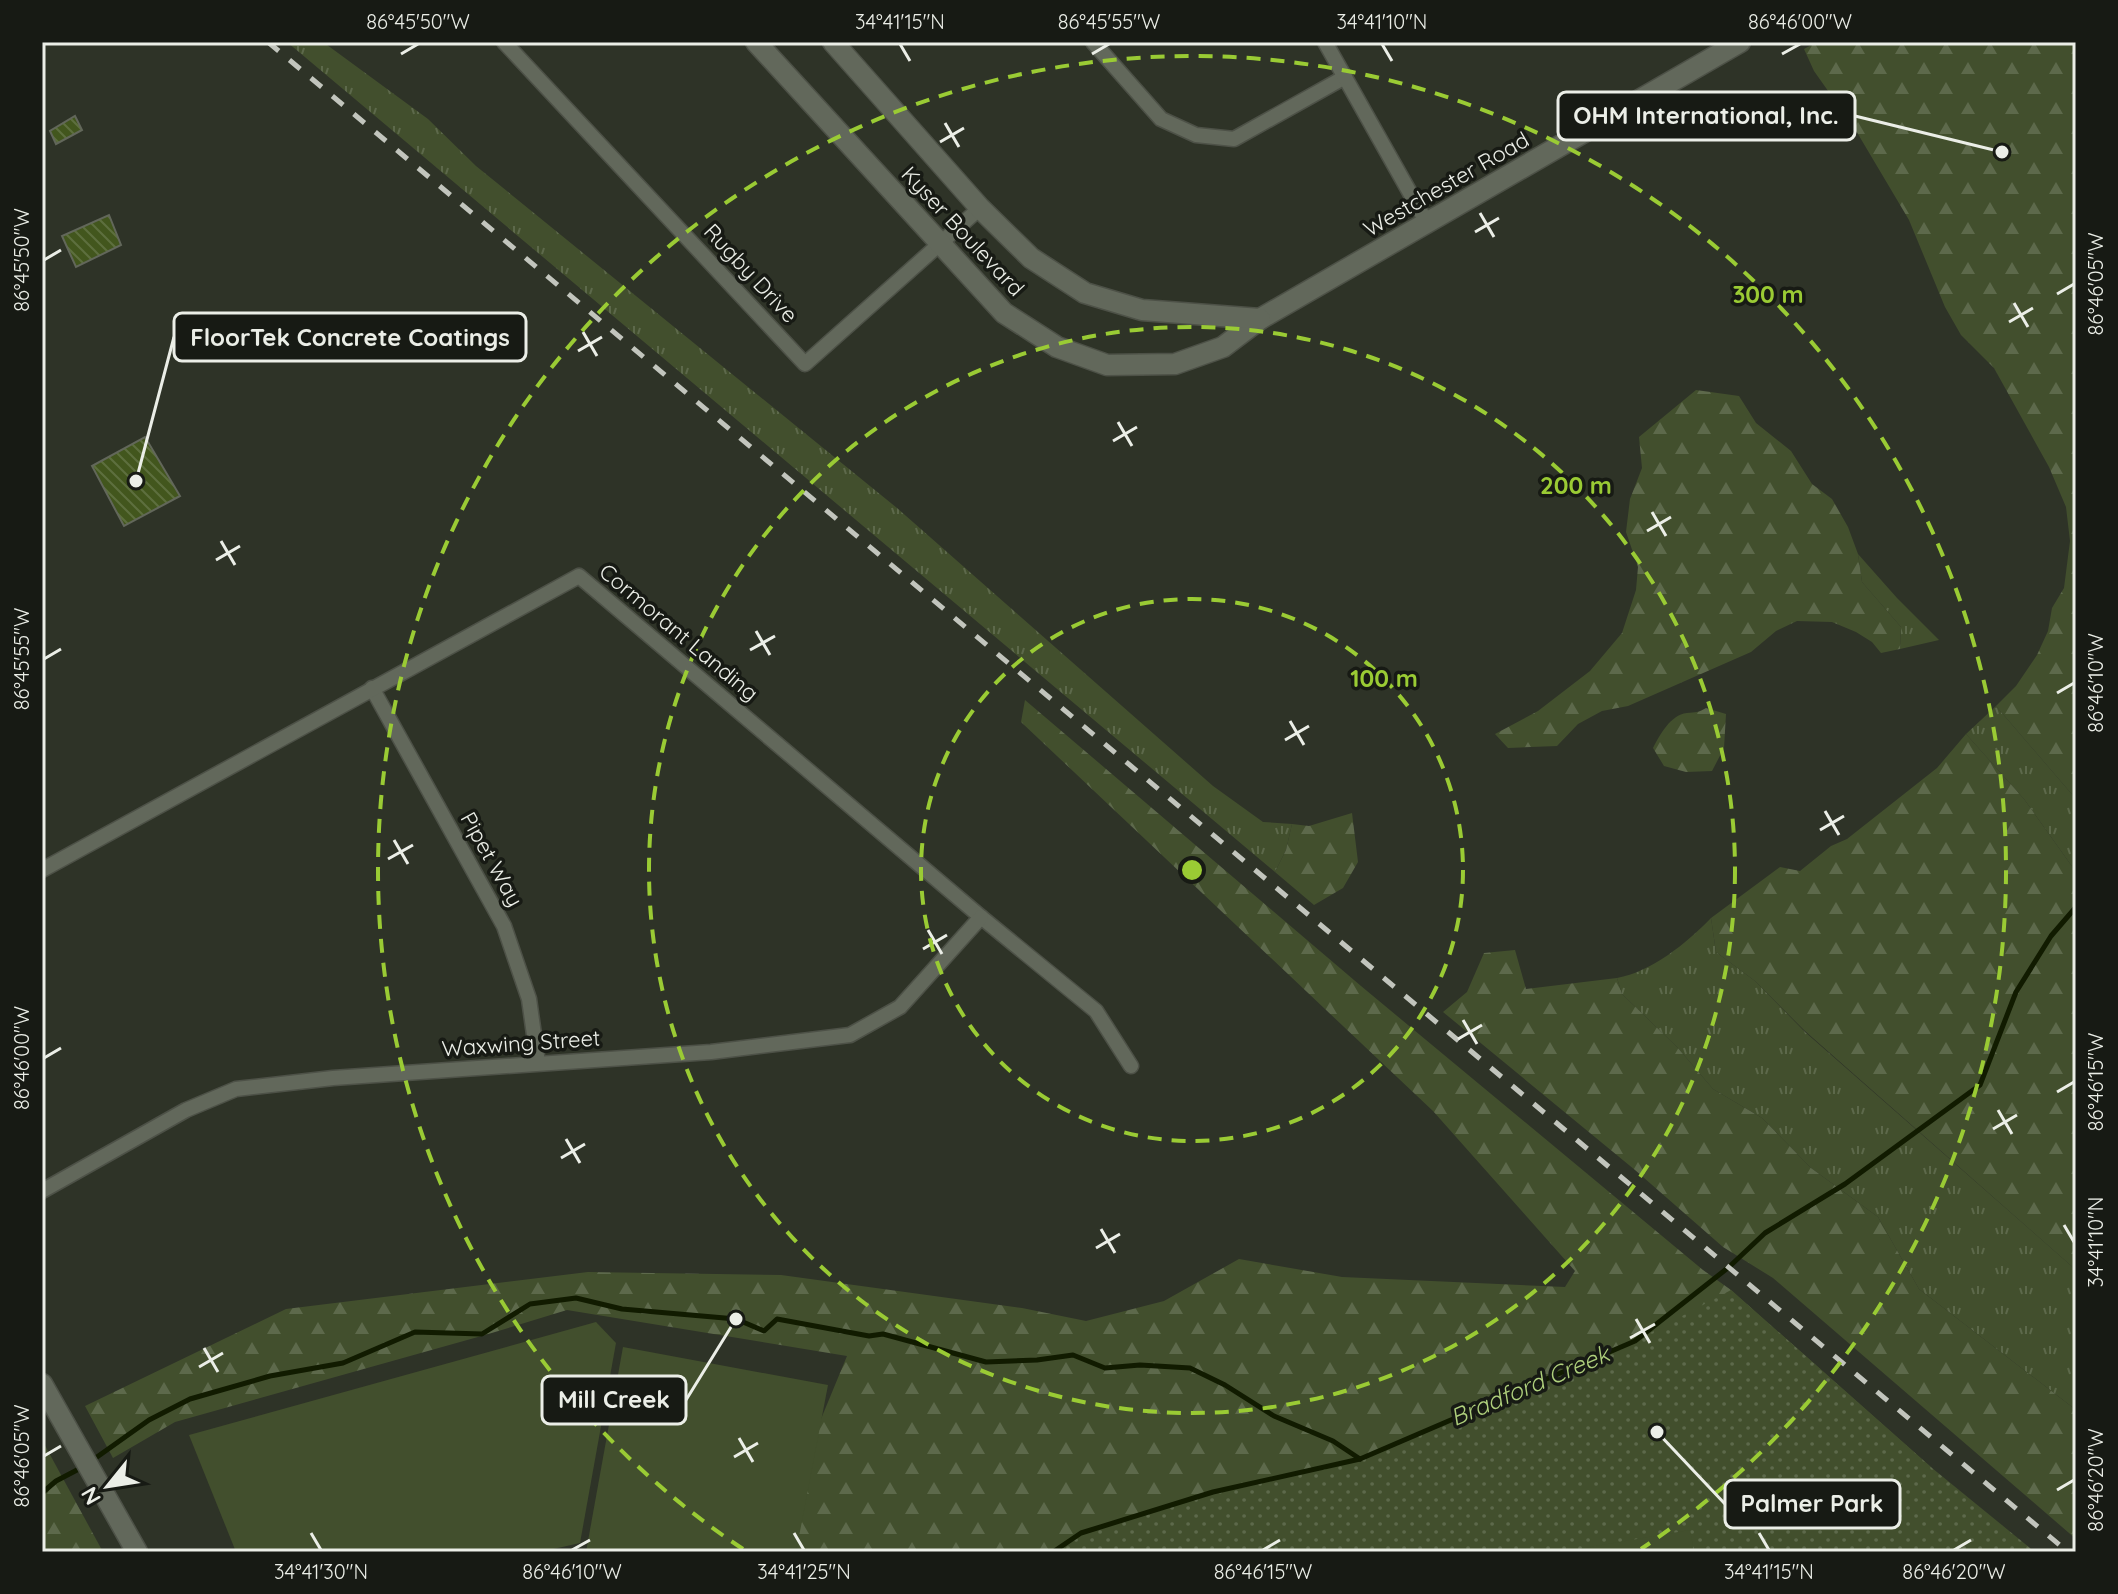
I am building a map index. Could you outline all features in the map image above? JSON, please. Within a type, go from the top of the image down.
[{"type":"street","name":"Rugby Drive","points":[[504,42],[805,364],[980,208]]},
{"type":"street","name":"Kyser Boulevard","points":[[756,42],[1004,313],[1057,347],[1107,365],[1175,364],[1223,347],[1260,319]]},
{"type":"street","name":"Kyser Boulevard","points":[[833,42],[980,208],[1031,258],[1085,293],[1142,310],[1260,319]]},
{"type":"street","points":[[1093,42],[1161,119],[1196,135],[1234,139],[1345,77]]},
{"type":"street","points":[[1325,42],[1427,223]]},
{"type":"street","name":"Westchester Road","points":[[1260,319],[1740,42]]},
{"type":"street","name":"Cormorant Landing","points":[[42,870],[579,576],[1096,1011],[1131,1066]]},
{"type":"street","name":"Pipet Way","points":[[372,688],[504,926],[529,999],[538,1063]]},
{"type":"street","name":"Waxwing Street","points":[[42,1191],[186,1110],[236,1089],[333,1078],[711,1052],[850,1035],[900,1007],[981,917]]},
{"type":"street","points":[[42,1384],[137,1552]]},
{"type":"green space","points":[[287,42],[323,42],[428,119],[476,166],[897,508],[1213,786],[1263,822],[1292,824],[1286,850],[1275,872]]},
{"type":"green space","points":[[1817,42],[2076,42],[2076,799],[1996,706],[2016,686],[2037,655],[2048,631],[2052,608],[2064,588],[2070,541],[2066,507],[2049,467],[1994,368],[1961,335],[1945,307],[1909,220],[1855,129],[1814,71],[1804,49]]},
{"type":"green space","points":[[1696,390],[1739,396],[1756,423],[1791,451],[1812,484],[1832,499],[1848,527],[1858,554],[1862,582],[1901,627],[1900,649],[1881,653],[1872,642],[1832,622],[1797,621],[1776,631],[1751,652],[1628,706],[1602,711],[1578,724],[1557,746],[1508,748],[1495,734],[1538,711],[1590,671],[1622,633],[1636,590],[1638,567],[1626,532],[1630,499],[1642,468],[1639,437]]},
{"type":"green space","points":[[1858,554],[1939,640],[1900,649],[1901,627],[1862,582]]},
{"type":"green space","points":[[1025,700],[1361,986],[1731,1290],[1932,1468],[1391,1552],[794,1552],[802,1465],[847,1356],[567,1310],[175,1422],[113,1458],[85,1406],[286,1309],[588,1272],[781,1275],[1022,1308],[1086,1321],[1164,1301],[1239,1259],[1342,1277],[1565,1287],[1575,1271],[1433,1111],[1021,722]]},
{"type":"green space","points":[[1996,706],[2076,799],[2076,872],[2024,799],[1966,734]]},
{"type":"green space","points":[[1706,708],[1726,714],[1724,748],[1712,771],[1686,772],[1664,766],[1653,748],[1662,732],[1676,717]]},
{"type":"green space","points":[[1966,734],[2024,799],[2076,872],[2076,1270],[1805,1031],[1755,981],[1716,952],[1711,918],[1780,867],[1800,871],[1831,846],[1847,839],[1937,768]]},
{"type":"green space","points":[[1352,813],[1358,862],[1343,888],[1314,905],[1275,872],[1286,850],[1292,824],[1309,826]]},
{"type":"green space","points":[[1711,918],[1716,952],[1755,981],[1805,1032],[2076,1270],[2076,1410],[1919,1289],[1878,1217],[1811,1168],[1762,1118],[1713,1089],[1677,1047],[1622,994],[1617,978],[1643,970],[1668,955]]},
{"type":"green space","points":[[1515,950],[1526,989],[1617,978],[1622,994],[1677,1047],[1713,1089],[1762,1118],[1811,1168],[1878,1217],[1919,1289],[2076,1410],[2076,1539],[1773,1278],[1723,1247],[1635,1170],[1443,1012],[1467,992],[1484,953]]},
{"type":"green space","points":[[1731,1290],[1932,1468],[2035,1552],[1053,1552],[1081,1533],[1213,1492],[1360,1459],[1635,1341]]},
{"type":"green space","points":[[596,1322],[616,1343],[580,1543],[540,1552],[236,1552],[189,1435]]},
{"type":"green space","points":[[623,1347],[828,1385],[796,1552],[586,1552]]},
{"type":"green space","points":[[42,1440],[103,1552],[42,1552]]},
{"type":"green space","points":[[1690,1530],[1694,1552],[1561,1552]]},
{"type":"building","points":[[75,116],[82,130],[56,144],[50,131]]},
{"type":"building","points":[[109,215],[121,245],[76,267],[62,236]]},
{"type":"building","points":[[145,437],[180,496],[124,526],[92,466]]},
{"type":"waterway","name":"Bradford Creek","points":[[1053,1552],[1081,1533],[1213,1492],[1360,1459],[1635,1341],[1729,1267],[1765,1233],[1845,1184],[1980,1085],[2016,992],[2051,936],[2076,907]]},
{"type":"waterway","points":[[97,1457],[149,1420],[190,1399],[270,1376],[343,1363],[415,1332],[482,1334],[530,1304],[576,1298],[622,1309],[736,1319],[764,1331],[777,1319],[869,1336],[883,1334],[986,1362],[1073,1355],[1105,1368],[1140,1365],[1190,1368],[1225,1385],[1274,1416],[1333,1441],[1360,1459]]},
{"type":"waterway","points":[[42,1493],[77,1470]]},
{"type":"railway","points":[[268,42],[2068,1552]]},
{"type":"place","name":"OHM International, Inc.","points":[[2002,152]]},
{"type":"place","name":"FloorTek Concrete Coatings","points":[[136,481]]},
{"type":"place","name":"Mill Creek","points":[[736,1319]]},
{"type":"place","name":"Palmer Park","points":[[1657,1432]]}]
